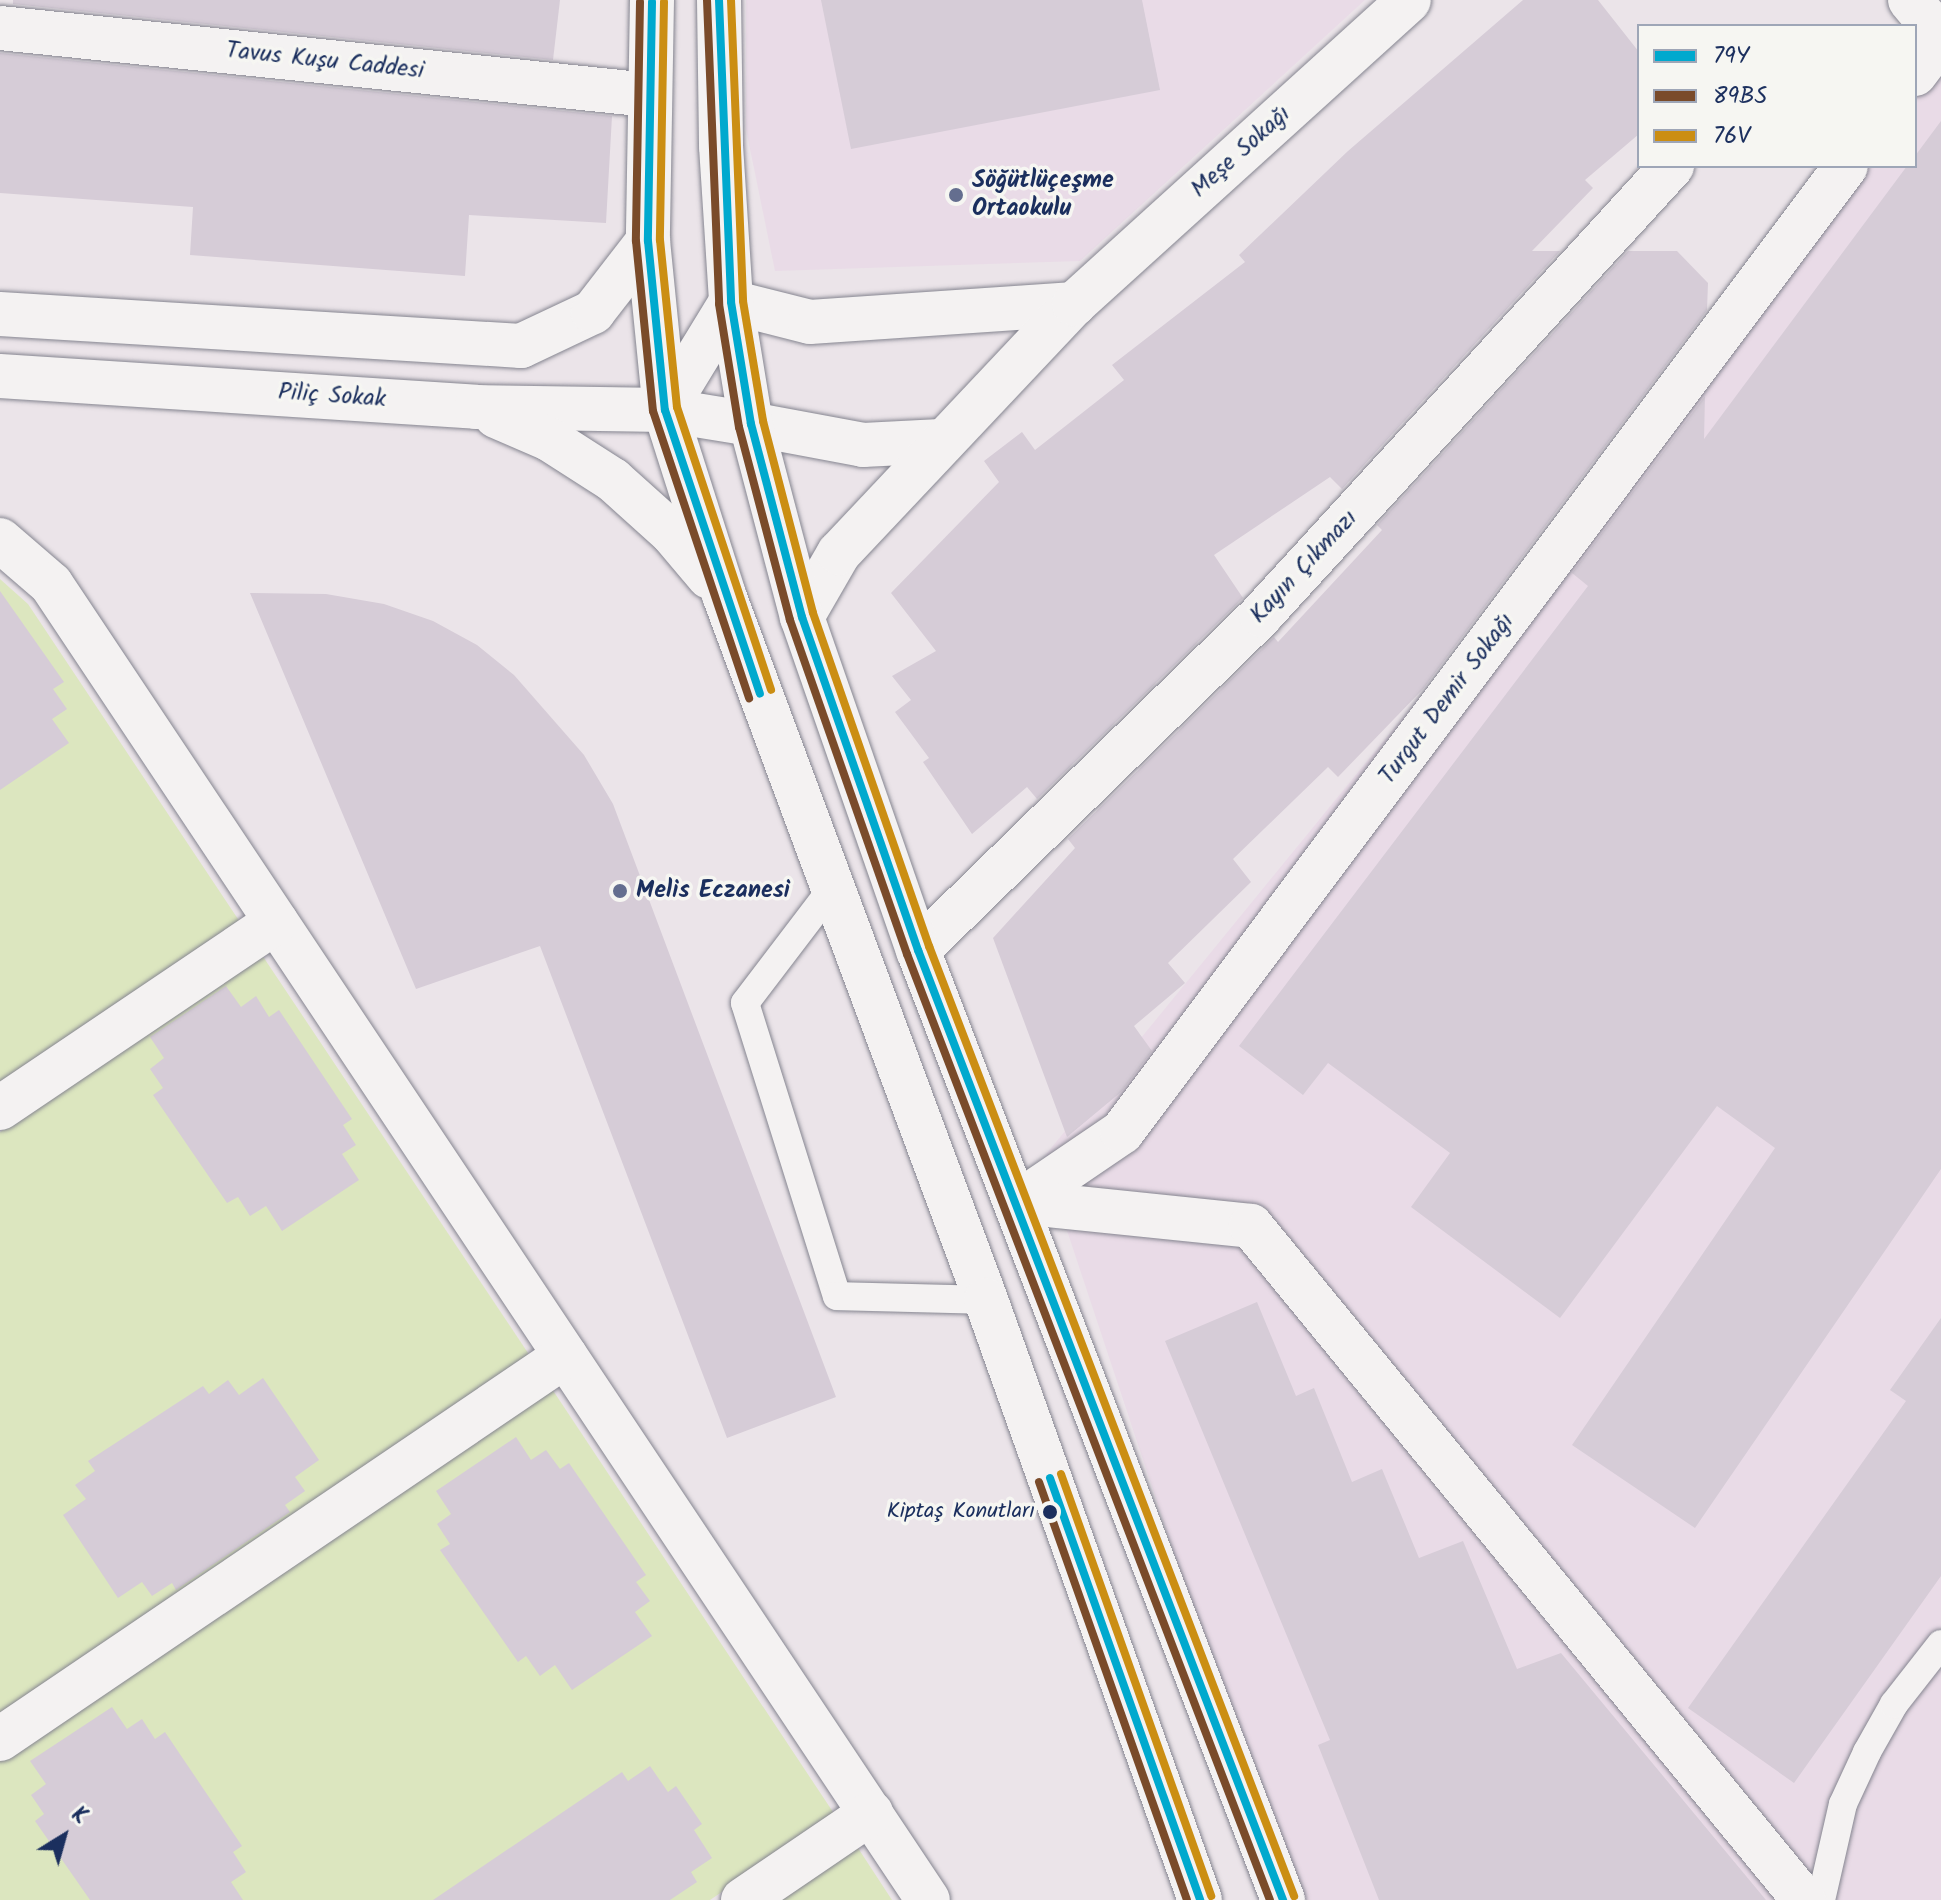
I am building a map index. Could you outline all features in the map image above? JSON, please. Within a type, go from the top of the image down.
[{"type":"street","points":[[652,0],[648,241],[665,410],[724,595],[831,890],[986,1300],[1200,1900]]},
{"type":"street","points":[[719,0],[731,302],[751,424],[802,617],[918,950],[1019,1202],[1283,1900]]},
{"type":"street","name":"Meşe Sokağı","points":[[802,617],[839,553],[941,441],[1074,304],[1409,0]]},
{"type":"street","points":[[1917,71],[1927,58],[1923,20]]},
{"type":"street","name":"Tavus Kuşu Caddesi","points":[[0,28],[650,95]]},
{"type":"street","name":"Kayın Çıkmazı","points":[[918,950],[1261,615],[1670,168]]},
{"type":"street","name":"Turgut Demir Sokağı","points":[[1019,1202],[1122,1132],[1845,168]]},
{"type":"street","points":[[0,314],[521,346],[593,312],[648,241]]},
{"type":"street","points":[[731,302],[810,322],[1074,304]]},
{"type":"street","points":[[665,410],[731,302]]},
{"type":"street","points":[[180,385],[183,325]]},
{"type":"street","name":"Piliç Sokak","points":[[0,376],[180,385],[476,407],[665,410],[863,445],[941,441]]},
{"type":"street","points":[[476,407],[549,439],[613,480],[672,533],[724,595]]},
{"type":"street","points":[[0,540],[51,584],[928,1900]]},
{"type":"street","points":[[0,1108],[276,922]]},
{"type":"street","points":[[1019,1202],[1251,1226],[1804,1900]]},
{"type":"street","points":[[0,1739],[565,1356]]},
{"type":"street","points":[[743,1900],[871,1813]]},
{"type":"lane","points":[[831,890],[745,1003],[837,1296],[986,1300]]},
{"type":"lane","points":[[1821,1900],[1843,1804],[1867,1752],[1894,1704],[1941,1644]]},
{"type":"shaded area","name":"Söğütlüçeşme Ortaokulu","points":[[746,0],[1365,0],[1080,261],[775,271],[746,129]]},
{"type":"shaded area","points":[[1941,58],[1941,1900],[1289,1900],[1043,1158],[1851,168],[1917,168],[1917,88]]},
{"type":"green space","points":[[0,579],[28,604],[240,922],[0,1085]]},
{"type":"green space","points":[[262,955],[532,1359],[0,1720],[0,1132]]},
{"type":"green space","points":[[550,1386],[835,1815],[710,1900],[0,1900],[0,1759]]},
{"type":"green space","points":[[856,1845],[892,1900],[775,1900]]},
{"type":"building","points":[[13,0],[560,0],[553,60],[13,4]]},
{"type":"building","points":[[821,0],[1142,0],[1160,90],[851,149]]},
{"type":"building","points":[[1523,0],[1598,0],[1637,49],[1637,136],[1585,180],[1593,188],[1532,251],[1560,251],[1342,489],[1330,477],[1214,555],[1243,598],[1037,799],[1027,787],[972,834],[923,762],[929,758],[895,712],[911,700],[892,676],[936,651],[891,593],[999,482],[984,461],[1022,432],[1035,450],[1124,380],[1112,365],[1245,262],[1239,255],[1348,151]]},
{"type":"building","points":[[0,53],[612,116],[606,223],[469,215],[465,276],[190,255],[193,207],[0,193]]},
{"type":"building","points":[[1941,121],[1941,1169],[1695,1528],[1572,1445],[1775,1148],[1717,1106],[1560,1318],[1411,1207],[1450,1153],[1328,1063],[1303,1095],[1239,1046],[1588,586],[1572,573],[1705,396],[1704,439],[1906,168],[1917,168],[1917,153]]},
{"type":"building","points":[[1628,251],[1677,251],[1708,283],[1707,310],[1423,689],[1338,777],[1328,767],[1233,859],[1251,882],[1168,963],[1185,983],[1134,1026],[1152,1051],[1121,1092],[1067,1137],[993,938],[1075,848],[1068,839],[1274,637],[1278,642],[1382,530],[1377,525]]},
{"type":"building","points":[[0,591],[64,682],[53,689],[67,709],[52,719],[69,743],[0,790]]},
{"type":"building","points":[[250,593],[326,594],[384,604],[433,621],[477,645],[514,675],[584,755],[613,804],[836,1397],[727,1438],[540,946],[416,989]]},
{"type":"building","points":[[226,986],[241,1007],[256,996],[269,1017],[279,1010],[352,1119],[343,1125],[356,1145],[342,1154],[359,1180],[282,1231],[266,1206],[250,1216],[238,1197],[227,1203],[153,1095],[163,1088],[150,1069],[164,1058],[150,1037]]},
{"type":"building","points":[[1257,1302],[1296,1396],[1314,1388],[1352,1482],[1382,1469],[1419,1558],[1463,1541],[1517,1669],[1561,1653],[1766,1900],[1379,1900],[1318,1745],[1330,1740],[1165,1341]]},
{"type":"building","points":[[1941,1318],[1941,1576],[1794,1783],[1688,1708],[1906,1401],[1890,1390]]},
{"type":"building","points":[[263,1378],[319,1460],[295,1477],[305,1491],[285,1505],[290,1512],[176,1590],[172,1583],[152,1596],[142,1582],[118,1598],[63,1515],[86,1499],[75,1485],[95,1471],[88,1461],[203,1386],[209,1394],[228,1380],[239,1395]]},
{"type":"building","points":[[516,1437],[531,1460],[546,1450],[560,1469],[569,1463],[646,1575],[636,1582],[650,1601],[635,1612],[652,1636],[572,1690],[555,1665],[540,1676],[526,1656],[518,1662],[440,1550],[450,1544],[437,1524],[451,1514],[436,1491]]},
{"type":"building","points":[[112,1707],[127,1729],[142,1719],[155,1739],[165,1732],[242,1846],[233,1852],[246,1872],[231,1882],[243,1900],[90,1900],[35,1821],[44,1814],[31,1795],[46,1784],[30,1761]]},
{"type":"building","points":[[650,1766],[668,1792],[676,1786],[702,1824],[694,1830],[712,1858],[691,1872],[697,1882],[670,1900],[433,1900],[622,1772],[628,1781]]},
{"type":"transit line","name":"89BS","points":[[707,0],[719,304],[739,427],[790,620],[907,954],[1270,1900]]},
{"type":"transit line","name":"79Y","points":[[719,0],[731,302],[751,424],[802,617],[918,950],[1283,1900]]},
{"type":"transit line","name":"76V","points":[[731,0],[743,301],[763,421],[813,613],[929,946],[1294,1896]]},
{"type":"transit line","name":"89BS","points":[[640,2],[636,241],[653,411],[749,698]]},
{"type":"transit line","name":"79Y","points":[[652,2],[648,241],[665,410],[760,694]]},
{"type":"transit line","name":"76V","points":[[664,2],[660,240],[677,407],[771,690]]},
{"type":"transit line","name":"76V","points":[[1061,1474],[1211,1896]]},
{"type":"transit line","name":"79Y","points":[[1050,1478],[1200,1900]]},
{"type":"transit line","name":"89BS","points":[[1039,1482],[1187,1900]]},
{"type":"place","name":"Söğütlüçeşme Ortaokulu","points":[[956,195]]},
{"type":"place","name":"Melis Eczanesi","points":[[620,891]]},
{"type":"place","name":"Kiptaş Konutları","points":[[1050,1512]]}]
